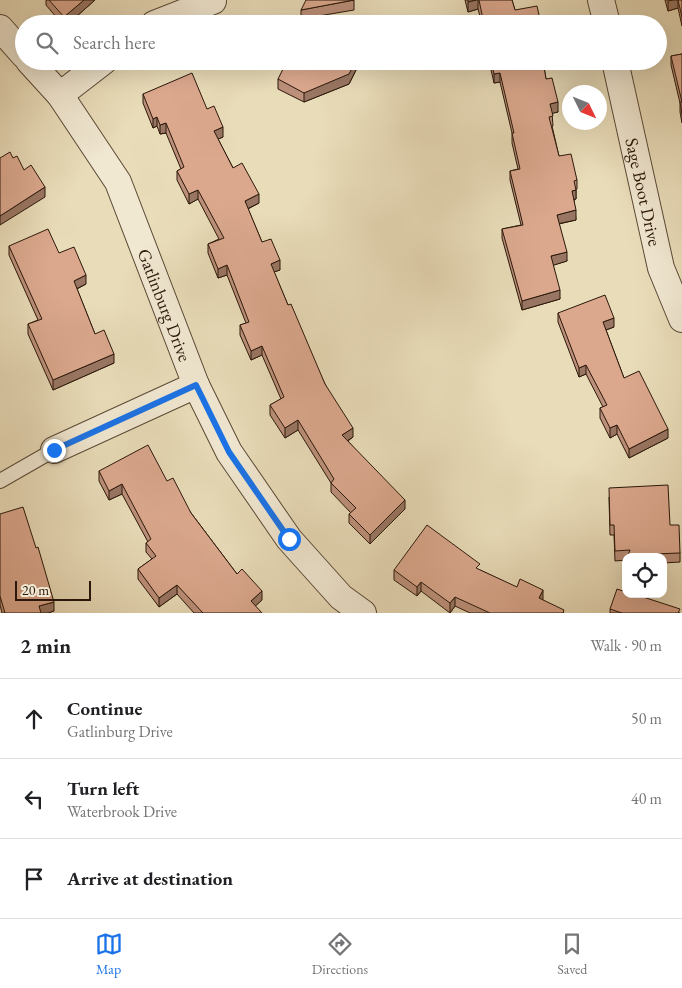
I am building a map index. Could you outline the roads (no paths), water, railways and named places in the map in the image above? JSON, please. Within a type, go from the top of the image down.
[{"type":"street","points":[[601,0],[605,15]]},
{"type":"street","points":[[177,15],[213,1]]},
{"type":"street","points":[[0,28],[15,45]]},
{"type":"street","name":"Gatlinburg Drive","points":[[37,70],[60,95],[118,182],[196,385],[229,452],[289,539],[341,596],[363,613]]},
{"type":"street","points":[[60,95],[92,70]]},
{"type":"street","name":"Sage Boot Drive","points":[[617,70],[661,268],[682,319]]},
{"type":"street","points":[[54,450],[196,385]]},
{"type":"lane","points":[[0,481],[54,450]]}]
